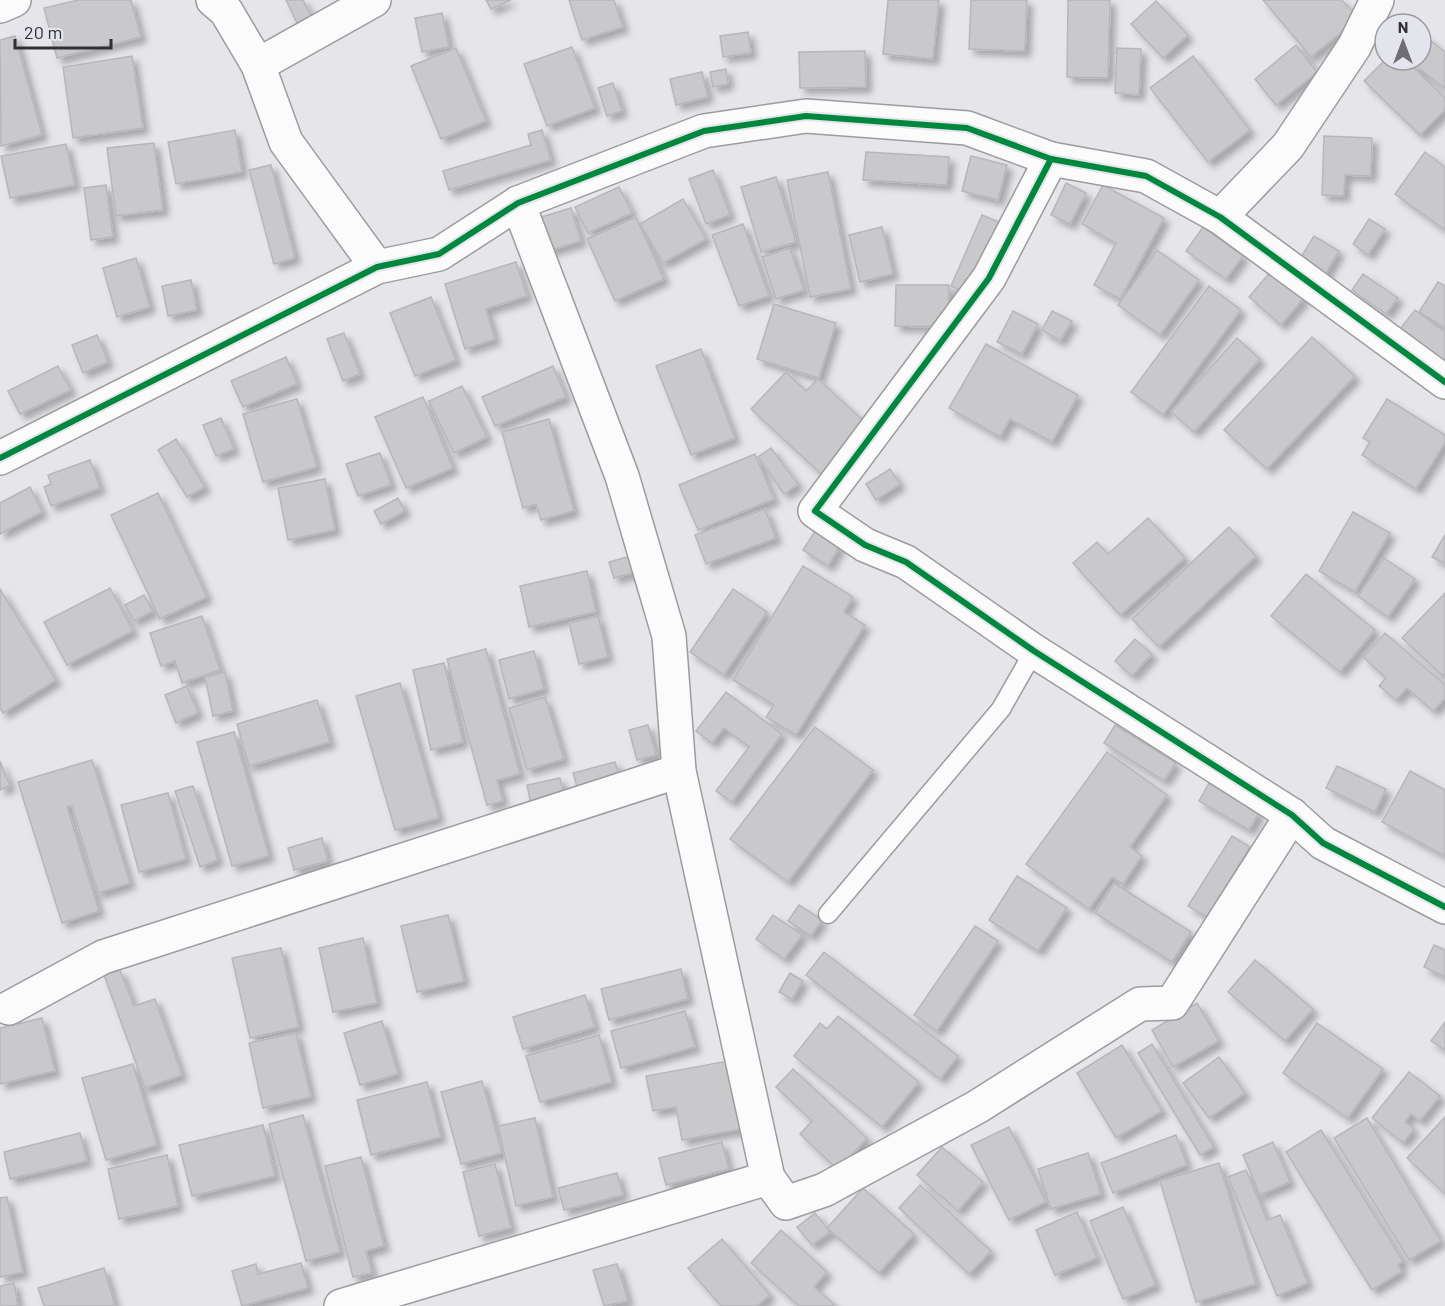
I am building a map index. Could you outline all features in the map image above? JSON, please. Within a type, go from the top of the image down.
[{"type":"street","points":[[0,6],[14,0]]},
{"type":"street","points":[[213,0],[226,11],[258,65],[286,142],[377,267]]},
{"type":"street","points":[[258,65],[374,0]]},
{"type":"street","points":[[1220,217],[1288,146],[1354,46],[1377,0]]},
{"type":"street","points":[[0,458],[377,267],[439,254],[518,203],[704,131],[806,116],[967,128],[1051,159],[1146,176],[1220,217],[1445,382]]},
{"type":"street","points":[[1051,159],[989,278],[815,511],[864,545],[906,562],[1034,651],[1292,815],[1323,843],[1445,907]]},
{"type":"street","points":[[518,203],[622,476],[669,636],[679,771],[768,1178],[786,1203],[824,1191],[976,1107],[1140,1004],[1172,1003],[1292,815]]},
{"type":"street","points":[[9,1008],[103,957],[679,771]]},
{"type":"street","points":[[341,1306],[768,1178]]},
{"type":"lane","points":[[828,914],[1000,709],[1034,651]]},
{"type":"building","points":[[78,0],[131,0],[141,37],[57,58],[44,8]]},
{"type":"building","points":[[286,0],[303,0],[311,16],[297,23]]},
{"type":"building","points":[[486,0],[511,0],[491,9]]},
{"type":"building","points":[[569,0],[614,0],[623,27],[582,40]]},
{"type":"building","points":[[888,0],[939,0],[933,59],[883,54]]},
{"type":"building","points":[[971,0],[1027,0],[1025,51],[969,49]]},
{"type":"building","points":[[1068,0],[1110,0],[1108,78],[1067,77]]},
{"type":"building","points":[[1263,0],[1342,0],[1358,18],[1311,57]]},
{"type":"building","points":[[1156,1],[1188,35],[1163,58],[1131,24]]},
{"type":"building","points":[[442,13],[449,47],[422,52],[415,18]]},
{"type":"building","points":[[748,32],[751,53],[723,57],[720,36]]},
{"type":"building","points":[[15,36],[42,135],[1,146],[0,40]]},
{"type":"building","points":[[1433,42],[1445,52],[1445,89],[1424,72],[1433,72]]},
{"type":"building","points":[[1296,45],[1317,72],[1276,105],[1255,79]]},
{"type":"building","points":[[572,47],[595,108],[547,126],[524,64]]},
{"type":"building","points":[[456,48],[486,121],[441,139],[411,66]]},
{"type":"building","points":[[1117,48],[1141,49],[1139,95],[1115,93]]},
{"type":"building","points":[[865,51],[866,87],[800,88],[799,52]]},
{"type":"building","points":[[132,56],[143,128],[73,138],[63,67]]},
{"type":"building","points":[[1193,56],[1250,130],[1208,162],[1150,88]]},
{"type":"building","points":[[726,69],[728,84],[713,87],[710,72]]},
{"type":"building","points":[[702,72],[708,97],[676,105],[670,79]]},
{"type":"building","points":[[1373,72],[1418,72],[1445,98],[1445,110],[1420,135],[1364,81]]},
{"type":"building","points":[[613,83],[622,111],[607,116],[598,88]]},
{"type":"building","points":[[235,130],[242,172],[176,184],[168,142]]},
{"type":"building","points":[[542,130],[551,160],[449,190],[443,171],[531,145],[528,134]]},
{"type":"building","points":[[1324,136],[1372,138],[1371,176],[1345,175],[1344,196],[1322,195]]},
{"type":"building","points":[[154,143],[163,210],[116,216],[107,148]]},
{"type":"building","points":[[66,144],[75,185],[10,198],[1,156]]},
{"type":"building","points":[[866,152],[949,157],[947,185],[863,180]]},
{"type":"building","points":[[1425,152],[1445,167],[1445,230],[1395,194]]},
{"type":"building","points":[[971,156],[1007,165],[998,200],[962,191]]},
{"type":"building","points":[[271,165],[295,258],[274,264],[249,170]]},
{"type":"building","points":[[713,170],[730,215],[706,224],[689,179]]},
{"type":"building","points":[[828,172],[851,289],[810,297],[787,180]]},
{"type":"building","points":[[776,177],[796,242],[761,252],[741,187]]},
{"type":"building","points":[[1066,183],[1086,193],[1070,224],[1051,215]]},
{"type":"building","points":[[106,185],[113,237],[91,240],[84,188]]},
{"type":"building","points":[[1103,185],[1164,218],[1120,299],[1094,285],[1116,243],[1082,224]]},
{"type":"building","points":[[619,187],[632,213],[588,233],[575,207]]},
{"type":"building","points":[[683,199],[706,239],[663,263],[640,224]]},
{"type":"building","points":[[571,208],[581,241],[548,251],[538,218]]},
{"type":"building","points":[[982,215],[1001,223],[969,294],[951,286]]},
{"type":"building","points":[[636,217],[664,279],[615,301],[587,239]]},
{"type":"building","points":[[1369,219],[1385,229],[1368,255],[1353,244]]},
{"type":"building","points":[[743,224],[769,296],[739,306],[712,235]]},
{"type":"building","points":[[882,227],[893,274],[860,282],[849,235]]},
{"type":"building","points":[[1203,227],[1243,256],[1226,279],[1186,251]]},
{"type":"building","points":[[1314,236],[1339,251],[1322,280],[1296,265]]},
{"type":"building","points":[[790,248],[804,290],[776,299],[762,257]]},
{"type":"building","points":[[1157,250],[1199,280],[1160,335],[1118,305]]},
{"type":"building","points":[[136,258],[150,307],[117,317],[103,268]]},
{"type":"building","points":[[516,262],[527,296],[486,309],[495,339],[465,349],[445,284]]},
{"type":"building","points":[[1272,270],[1304,298],[1281,325],[1249,297]]},
{"type":"building","points":[[1363,274],[1398,298],[1386,314],[1352,290]]},
{"type":"building","points":[[191,280],[197,310],[168,316],[162,286]]},
{"type":"building","points":[[1438,282],[1445,286],[1445,328],[1419,312]]},
{"type":"building","points":[[896,285],[949,285],[948,327],[895,326]]},
{"type":"building","points":[[1209,286],[1241,310],[1163,415],[1131,392]]},
{"type":"building","points":[[431,297],[456,360],[415,376],[390,313]]},
{"type":"building","points":[[774,304],[836,323],[819,378],[757,359]]},
{"type":"building","points":[[1415,310],[1445,332],[1445,372],[1395,335]]},
{"type":"building","points":[[1013,311],[1038,324],[1022,354],[997,342]]},
{"type":"building","points":[[1052,311],[1072,321],[1060,341],[1042,330]]},
{"type":"building","points":[[344,333],[360,374],[343,381],[327,339]]},
{"type":"building","points":[[97,335],[108,362],[83,373],[72,345]]},
{"type":"building","points":[[1312,337],[1355,376],[1267,469],[1224,430]]},
{"type":"building","points":[[1237,338],[1260,359],[1194,432],[1171,412]]},
{"type":"building","points":[[986,344],[1078,395],[1052,442],[1010,419],[1000,437],[949,408]]},
{"type":"building","points":[[701,349],[735,438],[691,455],[656,366]]},
{"type":"building","points":[[286,357],[297,384],[243,407],[231,381]]},
{"type":"building","points":[[58,366],[71,390],[20,414],[8,391]]},
{"type":"building","points":[[553,366],[566,397],[495,426],[482,397]]},
{"type":"building","points":[[786,372],[806,391],[818,379],[867,424],[821,474],[751,409]]},
{"type":"building","points":[[462,386],[487,437],[454,453],[429,401]]},
{"type":"building","points":[[423,397],[453,468],[406,488],[375,417]]},
{"type":"building","points":[[297,399],[317,467],[263,482],[243,414]]},
{"type":"building","points":[[1387,399],[1445,435],[1445,443],[1416,489],[1362,455],[1370,442],[1363,438]]},
{"type":"building","points":[[221,418],[234,449],[216,456],[203,425]]},
{"type":"building","points":[[549,419],[574,511],[541,520],[536,504],[523,508],[502,432]]},
{"type":"building","points":[[176,439],[205,487],[187,497],[158,450]]},
{"type":"building","points":[[771,448],[798,484],[784,494],[758,457]]},
{"type":"building","points":[[380,453],[391,485],[358,496],[346,464]]},
{"type":"building","points":[[755,454],[774,499],[698,530],[679,485]]},
{"type":"building","points":[[90,460],[100,488],[51,506],[44,487],[51,484],[48,475]]},
{"type":"building","points":[[890,469],[900,484],[876,500],[866,484]]},
{"type":"building","points":[[325,479],[335,530],[288,540],[278,488]]},
{"type":"building","points":[[30,487],[42,512],[0,534],[0,503]]},
{"type":"building","points":[[158,493],[207,597],[160,619],[111,515]]},
{"type":"building","points":[[398,498],[405,511],[381,524],[374,511]]},
{"type":"building","points":[[765,509],[776,538],[706,564],[695,535]]},
{"type":"building","points":[[1353,512],[1390,533],[1355,592],[1319,571]]},
{"type":"building","points":[[1148,518],[1185,558],[1120,615],[1073,563],[1097,542],[1108,554]]},
{"type":"building","points":[[1229,527],[1256,556],[1159,647],[1132,619]]},
{"type":"building","points":[[815,531],[840,546],[828,566],[803,550]]},
{"type":"building","points":[[1445,535],[1445,564],[1432,557]]},
{"type":"building","points":[[631,556],[636,572],[614,578],[609,562]]},
{"type":"building","points":[[1384,558],[1415,579],[1388,617],[1358,596]]},
{"type":"building","points":[[803,566],[853,597],[844,612],[865,625],[796,735],[766,717],[774,705],[733,680]]},
{"type":"building","points":[[587,571],[596,612],[529,627],[520,586]]},
{"type":"building","points":[[1306,574],[1375,630],[1340,672],[1271,616]]},
{"type":"building","points":[[110,588],[133,631],[67,665],[44,622]]},
{"type":"building","points":[[0,589],[56,680],[3,713],[0,708]]},
{"type":"building","points":[[733,589],[767,612],[724,675],[690,652]]},
{"type":"building","points":[[1445,593],[1445,673],[1443,676],[1402,638]]},
{"type":"building","points":[[144,595],[153,611],[134,621],[125,605]]},
{"type":"building","points":[[202,616],[220,670],[182,683],[175,661],[161,666],[150,633]]},
{"type":"building","points":[[598,616],[608,657],[579,664],[569,623]]},
{"type":"building","points":[[1385,633],[1445,685],[1445,698],[1433,711],[1407,688],[1396,700],[1379,686],[1386,678],[1363,657]]},
{"type":"building","points":[[1135,639],[1152,654],[1132,676],[1115,661]]},
{"type":"building","points":[[486,649],[520,774],[497,780],[503,801],[487,805],[447,659]]},
{"type":"building","points":[[534,651],[544,689],[509,699],[499,660]]},
{"type":"building","points":[[444,663],[463,742],[431,750],[413,670]]},
{"type":"building","points":[[225,672],[233,711],[213,716],[205,677]]},
{"type":"building","points":[[400,683],[439,818],[395,830],[356,696]]},
{"type":"building","points":[[187,686],[198,713],[176,723],[165,695]]},
{"type":"building","points":[[726,692],[782,734],[732,802],[716,791],[749,747],[724,728],[712,743],[696,731]]},
{"type":"building","points":[[545,697],[564,759],[527,770],[509,708]]},
{"type":"building","points":[[317,700],[330,742],[249,766],[237,724]]},
{"type":"building","points":[[648,725],[656,755],[637,760],[629,730]]},
{"type":"building","points":[[1115,725],[1176,763],[1164,781],[1104,743]]},
{"type":"building","points":[[815,727],[873,770],[788,882],[730,839]]},
{"type":"building","points":[[234,732],[269,856],[232,866],[197,742]]},
{"type":"building","points":[[1107,752],[1167,795],[1130,847],[1142,856],[1123,884],[1112,877],[1089,909],[1026,864]]},
{"type":"building","points":[[92,760],[130,883],[98,893],[72,806],[67,807],[99,911],[62,923],[18,782]]},
{"type":"building","points":[[0,761],[10,786],[0,790]]},
{"type":"building","points":[[615,762],[620,779],[578,790],[573,773]]},
{"type":"building","points":[[1337,766],[1386,789],[1375,812],[1326,788]]},
{"type":"building","points":[[1410,771],[1445,790],[1445,856],[1382,822]]},
{"type":"building","points":[[560,778],[564,796],[531,804],[527,785]]},
{"type":"building","points":[[1209,783],[1259,813],[1249,830],[1199,801]]},
{"type":"building","points":[[193,786],[218,860],[200,867],[175,791]]},
{"type":"building","points":[[168,793],[186,859],[139,872],[121,805]]},
{"type":"building","points":[[1232,836],[1250,847],[1207,917],[1188,906]]},
{"type":"building","points":[[322,838],[328,861],[294,870],[288,848]]},
{"type":"building","points":[[1017,876],[1067,908],[1038,951],[989,920]]},
{"type":"building","points":[[1114,883],[1191,932],[1172,962],[1095,913]]},
{"type":"building","points":[[799,905],[822,920],[811,936],[788,921]]},
{"type":"building","points":[[448,915],[464,981],[417,992],[401,926]]},
{"type":"building","points":[[773,915],[802,935],[784,959],[756,939]]},
{"type":"building","points":[[975,926],[998,941],[937,1031],[914,1015]]},
{"type":"building","points":[[363,938],[377,1003],[333,1012],[319,948]]},
{"type":"building","points":[[1434,945],[1445,950],[1445,977],[1424,967]]},
{"type":"building","points":[[281,948],[299,1027],[250,1038],[232,958]]},
{"type":"building","points":[[824,952],[958,1056],[940,1079],[806,975]]},
{"type":"building","points":[[1255,960],[1313,1009],[1285,1041],[1228,992]]},
{"type":"building","points":[[681,969],[688,999],[609,1020],[601,989]]},
{"type":"building","points":[[120,970],[134,1006],[155,999],[182,1075],[145,1088],[104,975]]},
{"type":"building","points":[[790,973],[803,981],[792,999],[779,992]]},
{"type":"building","points":[[585,995],[595,1027],[523,1049],[513,1017]]},
{"type":"building","points":[[1197,1003],[1219,1041],[1173,1067],[1152,1030]]},
{"type":"building","points":[[685,1011],[695,1047],[621,1068],[611,1031]]},
{"type":"building","points":[[838,1016],[919,1082],[882,1127],[794,1056],[820,1023],[827,1029]]},
{"type":"building","points":[[42,1018],[55,1071],[0,1084],[0,1028]]},
{"type":"building","points":[[382,1021],[398,1074],[360,1085],[344,1033]]},
{"type":"building","points":[[1445,1022],[1445,1050],[1431,1041]]},
{"type":"building","points":[[1317,1023],[1383,1069],[1348,1118],[1283,1073]]},
{"type":"building","points":[[296,1033],[311,1097],[263,1108],[249,1043]]},
{"type":"building","points":[[599,1035],[612,1082],[540,1102],[526,1056]]},
{"type":"building","points":[[1152,1044],[1214,1147],[1200,1155],[1138,1053]]},
{"type":"building","points":[[1122,1045],[1162,1111],[1116,1138],[1077,1073]]},
{"type":"building","points":[[1219,1057],[1245,1093],[1209,1118],[1183,1083]]},
{"type":"building","points":[[728,1061],[741,1129],[682,1140],[676,1107],[653,1111],[646,1076]]},
{"type":"building","points":[[133,1064],[157,1145],[106,1160],[82,1078]]},
{"type":"building","points":[[793,1069],[867,1138],[838,1170],[800,1134],[812,1121],[776,1087]]},
{"type":"building","points":[[1409,1072],[1440,1096],[1420,1121],[1411,1114],[1405,1122],[1414,1129],[1403,1143],[1372,1118]]},
{"type":"building","points":[[482,1081],[502,1153],[461,1164],[441,1092]]},
{"type":"building","points":[[427,1082],[441,1137],[371,1155],[357,1100]]},
{"type":"building","points":[[303,1115],[340,1252],[306,1261],[269,1124]]},
{"type":"building","points":[[1445,1117],[1445,1192],[1444,1193],[1407,1158]]},
{"type":"building","points":[[535,1118],[553,1197],[516,1206],[498,1126]]},
{"type":"building","points":[[1367,1118],[1441,1241],[1409,1260],[1334,1138]]},
{"type":"building","points":[[263,1125],[275,1176],[192,1196],[179,1145]]},
{"type":"building","points":[[1009,1127],[1046,1202],[1009,1220],[971,1145]]},
{"type":"building","points":[[1321,1130],[1403,1261],[1398,1265],[1402,1271],[1372,1290],[1286,1152]]},
{"type":"building","points":[[80,1133],[87,1161],[10,1179],[4,1152]]},
{"type":"building","points":[[1176,1135],[1187,1165],[1113,1193],[1101,1163]]},
{"type":"building","points":[[722,1142],[729,1169],[666,1185],[659,1158]]},
{"type":"building","points":[[1273,1142],[1290,1182],[1260,1195],[1243,1155]]},
{"type":"building","points":[[942,1147],[983,1182],[958,1211],[917,1175]]},
{"type":"building","points":[[1088,1153],[1101,1194],[1051,1209],[1038,1169]]},
{"type":"building","points":[[167,1155],[178,1206],[119,1219],[108,1169]]},
{"type":"building","points":[[361,1157],[384,1246],[366,1251],[372,1273],[353,1277],[325,1166]]},
{"type":"building","points":[[1219,1163],[1256,1284],[1196,1302],[1160,1181]]},
{"type":"building","points":[[495,1164],[511,1228],[479,1236],[463,1172]]},
{"type":"building","points":[[1246,1170],[1267,1220],[1280,1215],[1308,1283],[1277,1296],[1228,1177]]},
{"type":"building","points":[[617,1173],[623,1195],[564,1210],[558,1188]]},
{"type":"building","points":[[920,1185],[991,1251],[969,1274],[899,1208]]},
{"type":"building","points":[[863,1188],[914,1234],[879,1273],[827,1228]]},
{"type":"building","points":[[7,1197],[23,1272],[0,1277],[0,1198]]},
{"type":"building","points":[[1123,1207],[1156,1285],[1123,1299],[1090,1221]]},
{"type":"building","points":[[1077,1212],[1097,1258],[1055,1275],[1036,1230]]},
{"type":"building","points":[[815,1213],[830,1232],[812,1245],[797,1227]]},
{"type":"building","points":[[781,1230],[827,1272],[814,1287],[834,1304],[832,1306],[799,1306],[751,1263]]},
{"type":"building","points":[[722,1239],[770,1295],[757,1306],[721,1306],[688,1268]]},
{"type":"building","points":[[301,1263],[308,1288],[242,1306],[232,1271],[256,1264],[258,1274]]},
{"type":"building","points":[[617,1264],[628,1301],[604,1306],[593,1270]]},
{"type":"building","points":[[104,1268],[115,1306],[44,1306],[38,1288]]},
{"type":"building","points":[[14,1283],[18,1306],[0,1306],[0,1286]]},
{"type":"cycle path","points":[[0,458],[377,267],[439,254],[518,203],[704,131],[806,116],[967,128],[1051,159],[1146,176],[1220,217],[1445,382]]},
{"type":"cycle path","points":[[1051,159],[989,278],[815,511],[865,545],[906,562],[1034,651],[1292,815],[1323,843],[1445,907]]}]
